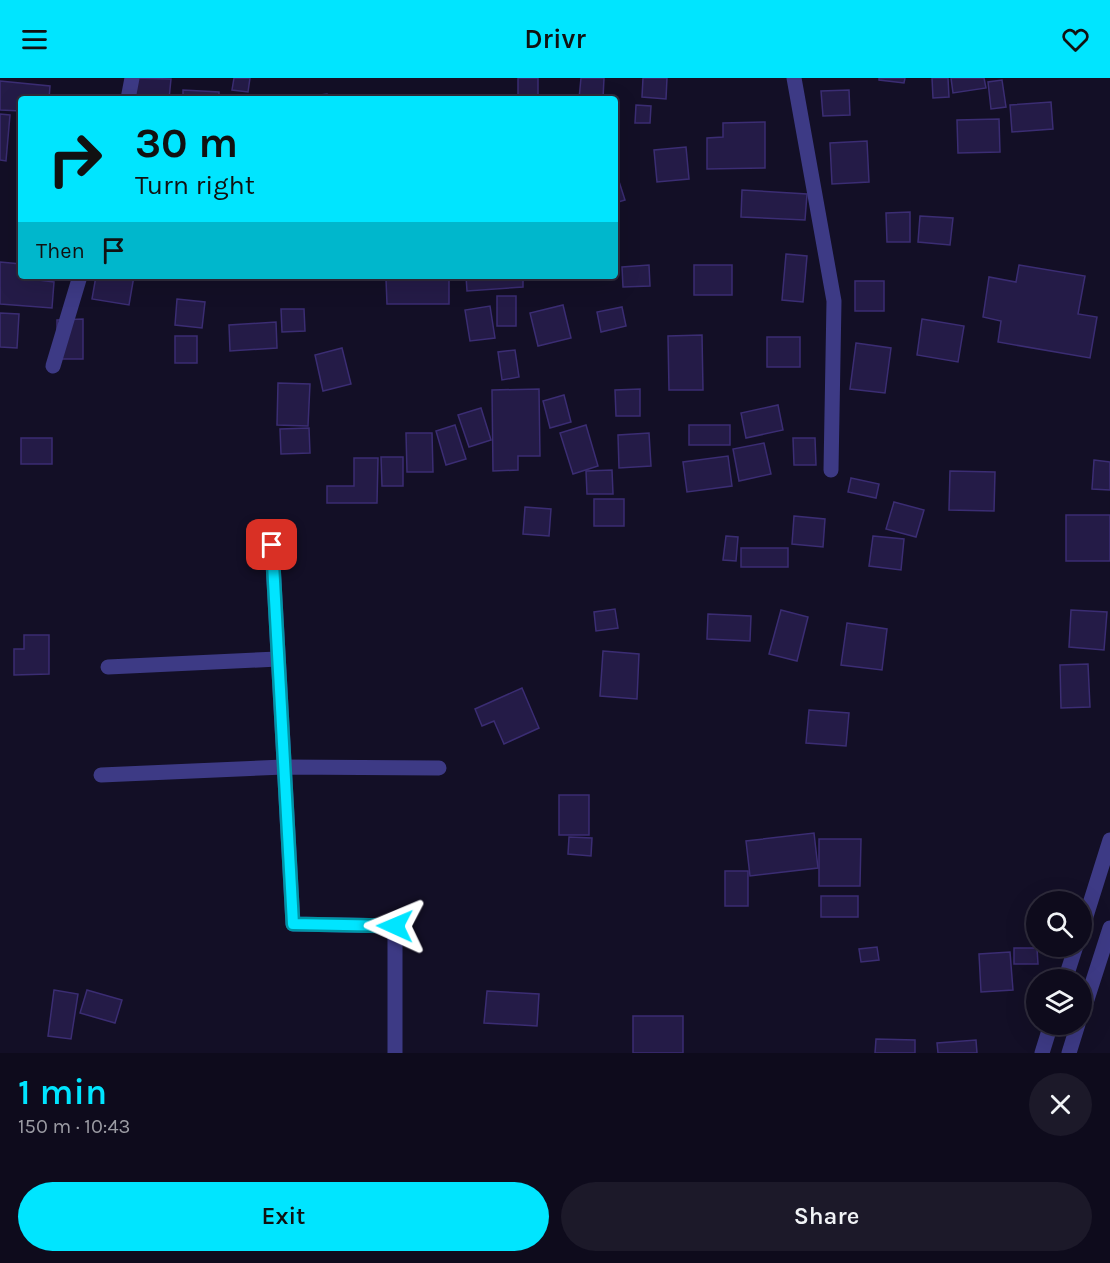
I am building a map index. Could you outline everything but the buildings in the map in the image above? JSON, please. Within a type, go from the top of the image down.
[{"type":"street","points":[[129,96],[132,78]]},
{"type":"street","points":[[794,78],[834,301],[831,470]]},
{"type":"street","points":[[53,366],[79,279]]},
{"type":"street","points":[[272,545],[293,924],[395,926],[395,1053]]},
{"type":"street","points":[[108,667],[278,659]]},
{"type":"street","points":[[101,776],[284,767],[439,768]]},
{"type":"street","points":[[1092,897],[1110,840]]},
{"type":"street","points":[[1092,984],[1110,928]]},
{"type":"street","points":[[1042,1053],[1048,1035]]},
{"type":"street","points":[[1069,1053],[1075,1035]]},
{"type":"route","points":[[272,545],[293,924],[395,926]]}]
